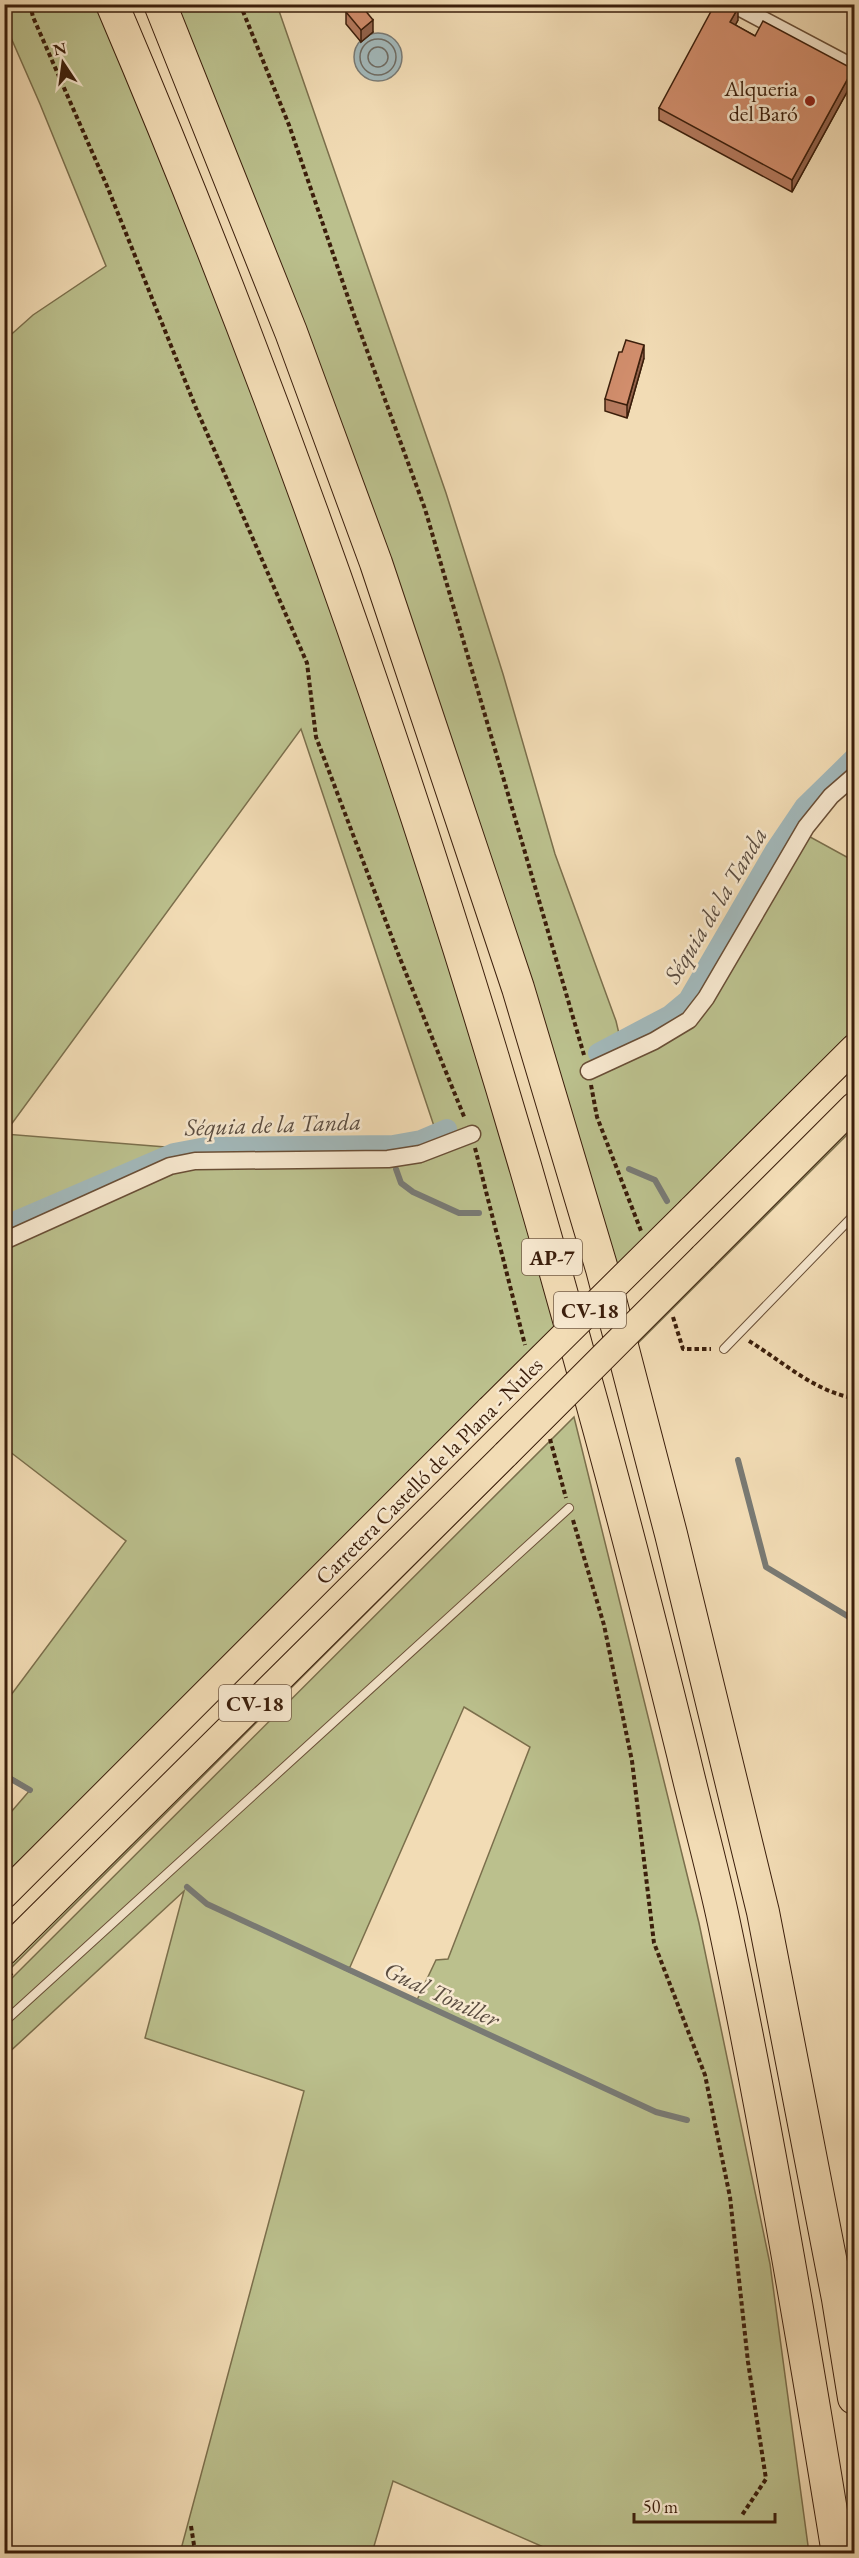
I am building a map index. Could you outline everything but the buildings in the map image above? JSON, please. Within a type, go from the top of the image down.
[{"type":"highway","name":"AP-7","points":[[112,4],[149,90],[334,569],[475,995],[559,1282],[634,1557],[723,1919],[798,2307],[838,2553]]},
{"type":"highway","name":"AP-7","points":[[160,4],[291,332],[376,563],[518,988],[602,1269],[671,1534],[763,1912],[855,2398]]},
{"type":"main road","name":"Carretera Castelló de la Plana - Nules","points":[[4,1895],[855,1048]]},
{"type":"main road","name":"Carretera Castelló de la Plana - Nules","points":[[4,1952],[855,1106]]},
{"type":"street","points":[[733,4],[855,68]]},
{"type":"street","points":[[589,1071],[654,1041],[688,1020],[706,998],[806,827],[831,796],[855,776]]},
{"type":"street","points":[[4,1241],[170,1166],[195,1161],[388,1159],[420,1154],[472,1134]]},
{"type":"lane","points":[[724,1349],[855,1215]]},
{"type":"lane","points":[[4,2022],[569,1508]]},
{"type":"lane","points":[[763,1912],[820,2156]]},
{"type":"lane","points":[[848,2272],[855,2301]]},
{"type":"lane","points":[[798,2307],[822,2518]]},
{"type":"path","points":[[30,4],[33,17],[107,186],[196,408],[307,663],[316,736],[399,956],[472,1134],[525,1347]]},
{"type":"path","points":[[240,4],[289,126],[354,315],[425,509],[490,727],[552,951],[589,1071]]},
{"type":"path","points":[[738,1334],[806,1379],[839,1396],[855,1398]]},
{"type":"path","points":[[547,1427],[604,1625],[632,1761],[654,1943],[705,2075],[730,2197],[748,2362],[766,2479],[742,2515]]},
{"type":"path","points":[[191,2526],[194,2545],[200,2553]]},
{"type":"green space","points":[[5,5],[102,5],[223,306],[409,827],[561,1324],[5,1880],[5,1819],[31,1789],[5,1773],[5,1703],[126,1541],[5,1448],[5,1134],[178,1148],[195,1160],[388,1159],[441,1147],[301,729],[5,1133],[5,340],[33,315],[106,266],[5,24]]},
{"type":"green space","points":[[171,5],[277,5],[446,493],[503,674],[555,854],[616,1021],[624,1055],[689,1020],[803,833],[854,861],[854,1035],[612,1275]]},
{"type":"green space","points":[[854,1119],[854,1128],[633,1348],[631,1341]]},
{"type":"green space","points":[[569,1402],[571,1408],[5,1974],[5,1964]]},
{"type":"green space","points":[[574,1417],[699,1923],[770,2264],[809,2553],[557,2553],[393,2481],[372,2553],[180,2553],[304,2091],[145,2038],[184,1891],[5,2056],[5,1985]],"holes":[[[464,1707],[530,1747],[448,1959],[436,1960],[416,2002],[345,1970],[350,1967]]]},
{"type":"water","points":[[378,33],[395,40],[402,57],[395,74],[378,81],[361,74],[354,57],[361,40]]},
{"type":"waterway","name":"Séquia de la Tanda","points":[[598,1053],[670,1015],[688,1000],[775,850],[804,807],[854,758]]},
{"type":"waterway","name":"Séquia de la Tanda","points":[[4,1226],[174,1153],[206,1147],[393,1145],[421,1140],[447,1129]]},
{"type":"waterway","points":[[396,1169],[401,1183],[413,1192],[459,1213],[479,1213]]},
{"type":"waterway","points":[[629,1169],[655,1180],[667,1201]]},
{"type":"waterway","points":[[738,1460],[766,1567],[854,1620]]},
{"type":"waterway","name":"Gual Toniller","points":[[4,1775],[30,1790]]},
{"type":"waterway","name":"Gual Toniller","points":[[187,1887],[207,1904],[656,2112],[687,2120]]},
{"type":"place","name":"Alqueria del Baró","points":[[810,101]]}]
